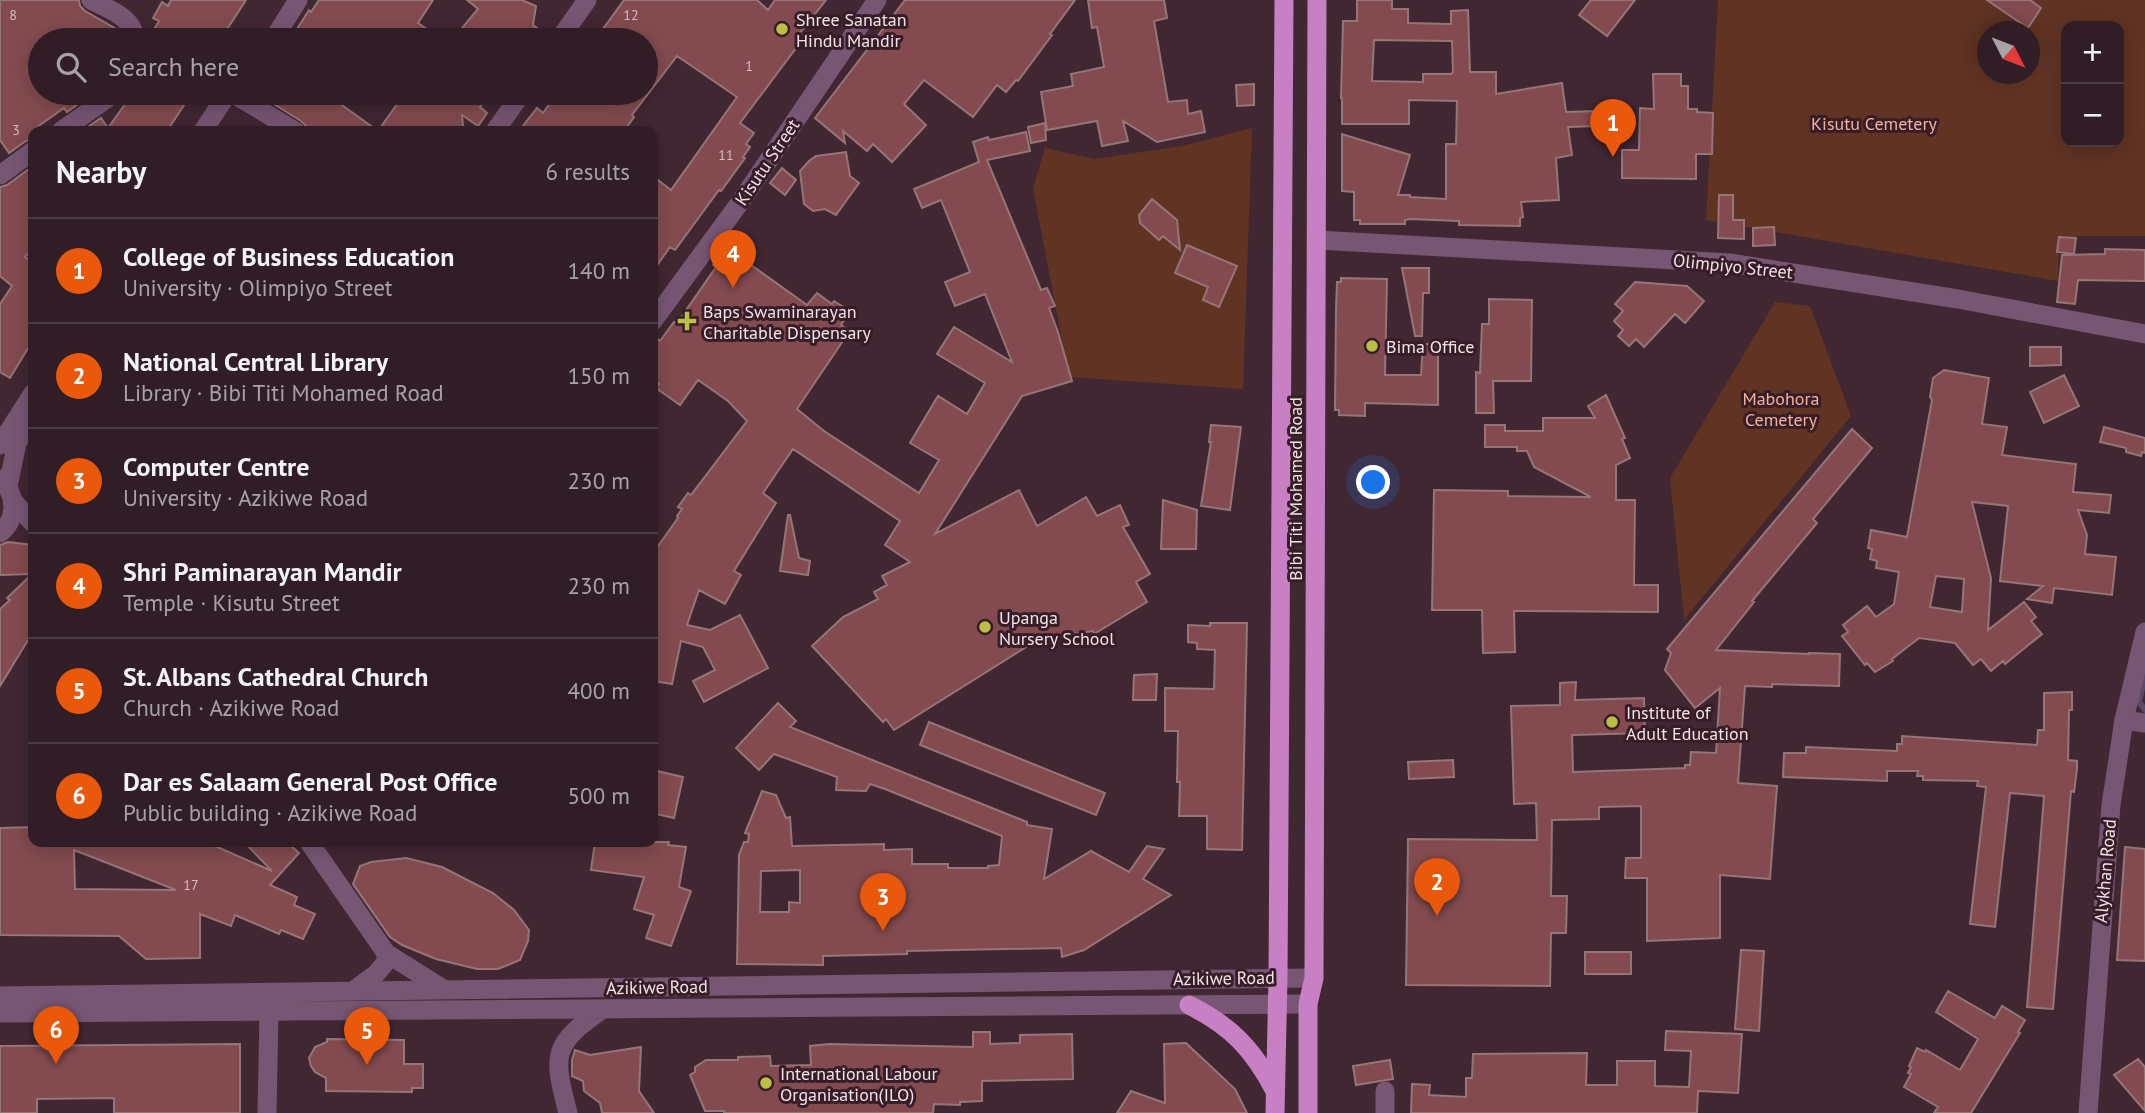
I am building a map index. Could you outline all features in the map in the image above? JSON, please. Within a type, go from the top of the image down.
[{"type":"highway","name":"Bibi Titi Mohamed Road","points":[[1278,1005],[1284,0]]},
{"type":"highway","name":"Bibi Titi Mohamed Road","points":[[1308,1004],[1314,978],[1317,0]]},
{"type":"highway","points":[[1308,1004],[1308,1113]]},
{"type":"highway","points":[[1189,1005],[1226,1026],[1242,1042],[1261,1065],[1275,1091]]},
{"type":"highway","points":[[1275,1113],[1278,1005]]},
{"type":"street","points":[[92,0],[125,19],[132,28]]},
{"type":"street","points":[[267,28],[284,0]]},
{"type":"street","points":[[280,28],[298,0]]},
{"type":"street","points":[[567,28],[587,0]]},
{"type":"street","name":"Kisutu Street","points":[[658,314],[741,201],[877,0]]},
{"type":"street","points":[[68,126],[99,105]]},
{"type":"street","points":[[207,126],[225,105]]},
{"type":"street","points":[[219,126],[229,105]]},
{"type":"street","points":[[253,105],[287,126]]},
{"type":"street","points":[[499,126],[513,105]]},
{"type":"street","points":[[0,175],[28,155]]},
{"type":"street","name":"Olimpiyo Street","points":[[1317,240],[1730,263],[1932,294],[2145,334]]},
{"type":"street","points":[[0,445],[28,401]]},
{"type":"street","points":[[3,530],[13,511],[7,488],[17,443],[28,425]]},
{"type":"street","points":[[7,488],[28,516]]},
{"type":"street","points":[[3,530],[28,531]]},
{"type":"street","name":"Alykhan Road","points":[[2088,1113],[2110,805],[2124,720],[2145,632]]},
{"type":"street","points":[[2124,720],[2145,723]]},
{"type":"street","points":[[312,847],[386,953],[445,990],[466,1010]]},
{"type":"street","points":[[353,991],[376,974],[386,962],[386,953]]},
{"type":"street","name":"Azikiwe Road","points":[[0,996],[1314,978]]},
{"type":"street","name":"Azikiwe Road","points":[[0,1013],[1308,1004]]},
{"type":"street","points":[[568,1113],[558,1074],[560,1054],[573,1032],[603,1009]]},
{"type":"street","points":[[267,1113],[270,1012]]},
{"type":"street","points":[[1385,1091],[1385,1113]]},
{"type":"green space","name":"Kisutu Cemetery","points":[[1718,0],[2145,0],[2145,236],[2059,236],[2058,281],[1706,220]]},
{"type":"green space","points":[[1252,128],[1243,389],[1069,377],[1033,188],[1045,148],[1094,159],[1182,146]]},
{"type":"green space","name":"Mabohora Cemetery","points":[[1775,302],[1810,306],[1851,416],[1684,620],[1670,478]]},
{"type":"building","points":[[0,0],[79,0],[85,11],[115,28],[28,28],[28,105],[76,105],[67,112],[64,108],[39,126],[28,126],[28,140],[9,153],[0,140]]},
{"type":"building","points":[[171,0],[246,0],[228,28],[155,28],[159,21],[153,18],[162,2],[168,6]]},
{"type":"building","points":[[319,0],[433,0],[418,23],[425,28],[298,28],[309,10],[311,12]]},
{"type":"building","points":[[467,0],[522,0],[536,6],[533,25],[537,28],[462,28],[478,9]]},
{"type":"building","points":[[624,0],[757,0],[768,10],[775,0],[826,0],[800,33],[805,36],[740,123],[754,133],[746,144],[750,147],[743,157],[745,158],[675,250],[670,247],[658,264],[658,180],[671,190],[737,97],[677,56],[658,81],[658,28],[604,28]]},
{"type":"building","points":[[905,0],[1075,0],[1018,81],[1006,92],[997,85],[973,117],[924,80],[904,104],[926,125],[892,162],[873,144],[867,151],[843,131],[845,143],[815,118]]},
{"type":"building","points":[[1088,0],[1164,0],[1167,18],[1154,21],[1168,102],[1187,100],[1188,114],[1201,111],[1205,132],[1157,142],[1123,121],[1128,141],[1102,146],[1097,121],[1047,130],[1041,92],[1073,86],[1071,74],[1104,67],[1097,27],[1092,28]]},
{"type":"building","points":[[1357,0],[1392,0],[1392,9],[1408,9],[1408,23],[1451,24],[1451,11],[1468,10],[1470,72],[1496,72],[1496,94],[1562,83],[1566,112],[1597,111],[1597,126],[1568,127],[1572,155],[1556,158],[1559,200],[1521,202],[1523,217],[1520,218],[1520,226],[1459,225],[1459,221],[1410,219],[1405,220],[1405,224],[1360,224],[1360,220],[1354,220],[1354,192],[1342,191],[1342,134],[1410,155],[1398,195],[1446,199],[1446,144],[1456,144],[1457,101],[1409,100],[1409,124],[1342,124],[1343,21],[1357,21]],"holes":[[[1374,40],[1452,41],[1451,74],[1423,74],[1423,82],[1372,81]]]},
{"type":"building","points":[[1591,0],[1635,0],[1607,36],[1579,15]]},
{"type":"building","points":[[1987,0],[2030,0],[2041,8],[2033,21],[2018,21]]},
{"type":"building","points":[[1653,74],[1681,74],[1681,86],[1688,86],[1688,109],[1713,113],[1712,154],[1696,154],[1696,179],[1622,178],[1622,150],[1639,150],[1640,108],[1654,109]]},
{"type":"building","points":[[1254,84],[1254,105],[1237,106],[1236,85]]},
{"type":"building","points":[[124,105],[184,105],[170,126],[109,126]]},
{"type":"building","points":[[275,105],[342,105],[371,126],[306,126]]},
{"type":"building","points":[[396,105],[482,105],[480,107],[487,113],[478,126],[462,115],[463,126],[382,126]]},
{"type":"building","points":[[549,105],[640,105],[628,126],[523,126],[537,108],[543,113]]},
{"type":"building","points":[[101,118],[107,126],[89,126]]},
{"type":"building","points":[[1045,123],[1046,140],[1031,143],[1028,127]]},
{"type":"building","points":[[1026,132],[1030,151],[987,160],[1041,290],[1047,288],[1055,306],[1049,308],[1072,381],[1022,396],[935,534],[1019,490],[1037,526],[1086,497],[1097,516],[1120,505],[1129,525],[1123,527],[1150,574],[1136,582],[1147,602],[1094,634],[1093,631],[1039,639],[894,730],[886,719],[883,722],[812,646],[843,617],[878,599],[874,592],[887,585],[882,576],[910,562],[885,545],[900,521],[793,449],[763,493],[776,503],[734,571],[741,575],[725,604],[699,590],[687,625],[710,630],[740,615],[768,668],[704,702],[693,681],[715,670],[703,647],[681,641],[672,684],[658,682],[658,546],[678,518],[682,509],[678,507],[688,493],[691,495],[747,421],[728,401],[698,380],[680,405],[658,389],[658,339],[660,341],[674,322],[677,323],[716,267],[713,265],[726,247],[807,305],[817,293],[832,304],[834,301],[850,311],[841,325],[848,330],[845,334],[847,335],[797,409],[824,431],[919,493],[939,460],[910,443],[938,396],[967,414],[985,383],[937,354],[954,327],[1012,362],[985,294],[955,306],[945,282],[970,272],[941,200],[922,208],[914,189],[979,162],[973,142],[988,137],[989,140]]},
{"type":"building","points":[[846,152],[850,176],[859,183],[836,215],[825,209],[813,211],[804,204],[800,171],[816,156]]},
{"type":"building","points":[[782,168],[796,180],[785,195],[770,183]]},
{"type":"building","points":[[28,170],[28,254],[25,257],[28,259],[28,348],[10,378],[0,372],[0,304],[12,286],[0,276],[0,187]]},
{"type":"building","points":[[1719,195],[1733,195],[1733,220],[1744,220],[1744,239],[1718,238]]},
{"type":"building","points":[[1152,199],[1177,220],[1180,250],[1163,236],[1159,240],[1140,223],[1139,215]]},
{"type":"building","points":[[1774,227],[1775,245],[1753,246],[1753,228]]},
{"type":"building","points":[[2059,237],[2076,238],[2074,254],[2057,252]]},
{"type":"building","points":[[1187,245],[1237,266],[1219,307],[1203,300],[1208,287],[1175,273]]},
{"type":"building","points":[[2105,249],[2145,250],[2145,281],[2078,280],[2075,304],[2057,302],[2062,255],[2105,254]]},
{"type":"building","points":[[1402,268],[1429,268],[1429,293],[1423,293],[1422,336],[1415,336]]},
{"type":"building","points":[[1341,278],[1387,279],[1385,375],[1421,375],[1423,344],[1438,344],[1438,405],[1365,403],[1365,416],[1339,415],[1339,410],[1335,410],[1337,282],[1341,282]]},
{"type":"building","points":[[1635,282],[1687,286],[1704,301],[1685,323],[1675,314],[1644,347],[1636,339],[1629,346],[1618,336],[1623,330],[1614,321],[1623,311],[1615,304]]},
{"type":"building","points":[[1489,299],[1532,300],[1531,381],[1493,381],[1494,413],[1476,413],[1476,372],[1480,373],[1482,324],[1489,324]]},
{"type":"building","points":[[2030,347],[2061,347],[2061,365],[2030,366]]},
{"type":"building","points":[[1944,370],[1989,378],[1982,424],[2007,427],[2002,455],[2076,464],[2073,492],[2111,495],[2109,513],[2078,510],[2087,535],[2085,554],[2116,557],[2112,595],[2054,588],[2052,603],[2027,599],[2043,586],[2000,581],[2008,506],[1972,502],[1991,578],[1988,630],[2024,602],[2036,617],[2031,621],[2042,634],[2005,664],[2003,661],[1991,671],[1981,659],[1973,665],[1955,643],[1919,638],[1892,659],[1893,661],[1875,672],[1867,663],[1865,665],[1842,636],[1848,632],[1843,625],[1867,606],[1876,617],[1894,604],[1899,572],[1876,568],[1877,561],[1870,559],[1872,549],[1868,548],[1871,530],[1907,537],[1932,400],[1930,397],[1933,378]],"holes":[[[1936,576],[1964,579],[1962,612],[1930,607]]]},
{"type":"building","points":[[2064,375],[2079,406],[2044,423],[2030,392]]},
{"type":"building","points":[[1606,395],[1625,438],[1622,439],[1630,458],[1616,465],[1616,500],[1635,500],[1634,585],[1658,585],[1658,612],[1514,611],[1515,652],[1483,653],[1482,610],[1432,610],[1434,490],[1508,491],[1508,496],[1591,497],[1534,467],[1527,451],[1517,451],[1517,447],[1485,447],[1485,425],[1505,425],[1505,431],[1543,431],[1543,418],[1595,418],[1588,406]]},
{"type":"building","points":[[1211,425],[1241,427],[1230,510],[1201,506]]},
{"type":"building","points":[[2104,427],[2145,438],[2145,453],[2142,452],[2141,456],[2126,452],[2126,448],[2100,442]]},
{"type":"building","points":[[1852,429],[1872,448],[1813,519],[1817,523],[1752,601],[1754,602],[1716,650],[1840,654],[1839,686],[1745,686],[1738,783],[1777,786],[1770,879],[1720,875],[1720,938],[1647,941],[1647,878],[1625,878],[1626,858],[1641,858],[1641,806],[1599,807],[1599,819],[1552,820],[1551,896],[1567,896],[1566,933],[1551,933],[1550,986],[1406,985],[1408,839],[1537,840],[1536,803],[1514,804],[1511,706],[1560,705],[1560,683],[1576,682],[1575,700],[1644,698],[1645,733],[1572,735],[1573,772],[1685,768],[1685,765],[1690,765],[1691,752],[1716,753],[1720,688],[1695,708],[1665,670],[1671,653],[1667,649]]},
{"type":"building","points":[[1163,500],[1197,510],[1196,549],[1161,549]]},
{"type":"building","points":[[788,515],[799,558],[810,561],[808,575],[780,571]]},
{"type":"building","points":[[8,542],[28,544],[28,574],[0,575],[0,545]]},
{"type":"building","points":[[28,578],[28,640],[0,686],[0,609],[10,600],[7,598]]},
{"type":"building","points":[[1210,623],[1247,623],[1242,850],[1207,849],[1207,816],[1179,816],[1178,731],[1165,731],[1165,688],[1214,689],[1215,650],[1197,649],[1197,643],[1188,642],[1188,625],[1210,626]]},
{"type":"building","points":[[1157,674],[1156,700],[1133,700],[1134,675]]},
{"type":"building","points":[[2072,692],[2068,760],[2077,761],[2077,769],[2074,792],[2071,791],[2053,1009],[2027,1007],[2044,796],[2010,793],[1995,927],[1970,924],[1986,787],[1977,786],[1978,781],[1923,780],[1923,776],[1917,776],[1918,771],[1887,771],[1887,781],[1783,777],[1784,753],[1806,753],[1806,747],[1897,751],[1897,744],[1902,744],[1902,736],[2037,745],[2038,730],[2044,730],[2044,693]]},
{"type":"building","points":[[778,703],[796,721],[790,727],[1027,822],[1027,825],[1052,829],[1044,879],[1091,851],[1129,872],[1147,846],[1164,849],[1143,879],[1171,895],[1084,950],[1062,957],[1061,948],[907,951],[907,954],[823,956],[823,965],[737,964],[739,855],[744,842],[748,842],[749,834],[745,833],[762,791],[776,795],[786,818],[790,817],[792,846],[884,844],[884,850],[912,849],[912,864],[948,864],[948,868],[988,868],[999,865],[1002,836],[870,784],[866,791],[836,790],[837,777],[774,754],[759,770],[736,748]],"holes":[[[800,870],[800,903],[789,902],[789,912],[760,912],[761,871]]]},
{"type":"building","points":[[929,722],[1105,793],[1096,815],[920,745]]},
{"type":"building","points":[[1453,760],[1454,777],[1409,779],[1408,762]]},
{"type":"building","points":[[658,771],[683,777],[674,818],[658,814]]},
{"type":"building","points":[[28,827],[28,847],[217,847],[272,871],[249,847],[292,847],[299,853],[270,885],[297,897],[294,905],[315,914],[303,939],[281,930],[279,934],[235,915],[231,926],[200,914],[200,958],[146,959],[119,936],[0,935],[0,828]],"holes":[[[74,850],[176,890],[75,889]]]},
{"type":"building","points":[[658,842],[669,842],[668,845],[686,847],[679,887],[691,891],[671,946],[646,938],[654,915],[634,909],[644,877],[591,870],[594,847],[658,847]]},
{"type":"building","points":[[2125,847],[2145,849],[2145,961],[2117,960]]},
{"type":"building","points":[[406,858],[442,867],[493,893],[514,910],[529,930],[528,941],[520,960],[498,969],[477,969],[436,959],[390,937],[353,884],[360,866]]},
{"type":"building","points":[[1741,950],[1764,951],[1759,1031],[1735,1029]]},
{"type":"building","points":[[1585,952],[1631,952],[1631,974],[1585,974]]},
{"type":"building","points":[[1948,991],[1995,1018],[2002,1006],[2025,1020],[2018,1032],[2020,1033],[1971,1113],[1934,1113],[1938,1107],[1904,1087],[1911,1074],[1908,1073],[1911,1067],[1909,1066],[1917,1048],[1925,1052],[1926,1050],[1960,1070],[1978,1039],[1936,1012]]},
{"type":"building","points":[[1666,1031],[1742,1034],[1738,1093],[1698,1091],[1697,1113],[1411,1113],[1412,1084],[1430,1085],[1429,1095],[1466,1097],[1466,1078],[1472,1078],[1473,1054],[1587,1053],[1586,1085],[1617,1085],[1617,1061],[1655,1061],[1655,1086],[1689,1087],[1691,1051],[1665,1050]]},
{"type":"building","points":[[973,1032],[990,1032],[990,1044],[1020,1043],[1020,1035],[1072,1034],[1073,1079],[982,1081],[982,1101],[960,1102],[960,1105],[934,1104],[933,1113],[724,1113],[705,1111],[690,1075],[695,1072],[695,1067],[706,1060],[738,1060],[738,1057],[770,1056],[771,1066],[811,1065],[810,1046],[829,1044],[973,1047]]},
{"type":"building","points":[[327,1039],[404,1040],[404,1064],[423,1064],[423,1088],[412,1088],[412,1092],[326,1091],[326,1078],[315,1072],[309,1058],[315,1047],[327,1042]]},
{"type":"building","points":[[1186,1043],[1235,1089],[1247,1113],[1117,1113],[1131,1091],[1165,1103],[1164,1044]]},
{"type":"building","points":[[240,1044],[240,1113],[114,1113],[114,1098],[37,1099],[37,1113],[0,1113],[0,1046]]},
{"type":"building","points":[[641,1047],[639,1091],[654,1113],[602,1113],[600,1103],[584,1091],[583,1081],[572,1076],[575,1050],[590,1055]]},
{"type":"building","points":[[2138,1059],[2145,1067],[2145,1111],[2114,1075]]},
{"type":"building","points":[[1390,1060],[1393,1079],[1356,1085],[1353,1066]]},
{"type":"waterway","points":[[2145,675],[2139,702],[2145,710]]},
{"type":"place","name":"Shree Sanatan Hindu Mandir","points":[[782,29]]},
{"type":"place","name":"College of Business Education","points":[[1613,157]]},
{"type":"place","name":"Shri Paminarayan Mandir","points":[[733,288]]},
{"type":"place","name":"Baps Swaminarayan Charitable Dispensary","points":[[687,321]]},
{"type":"place","name":"Bima Office","points":[[1372,346]]},
{"type":"place","name":"Upanga Nursery School","points":[[985,627]]},
{"type":"place","name":"Institute of Adult Education","points":[[1612,722]]},
{"type":"place","name":"National Central Library","points":[[1437,916]]},
{"type":"place","name":"Computer Centre","points":[[883,931]]},
{"type":"place","name":"Dar es Salaam General Post Office","points":[[56,1064]]},
{"type":"place","name":"St. Albans Cathedral Church","points":[[367,1065]]},
{"type":"place","name":"International Labour Organisation(ILO)","points":[[766,1083]]}]
